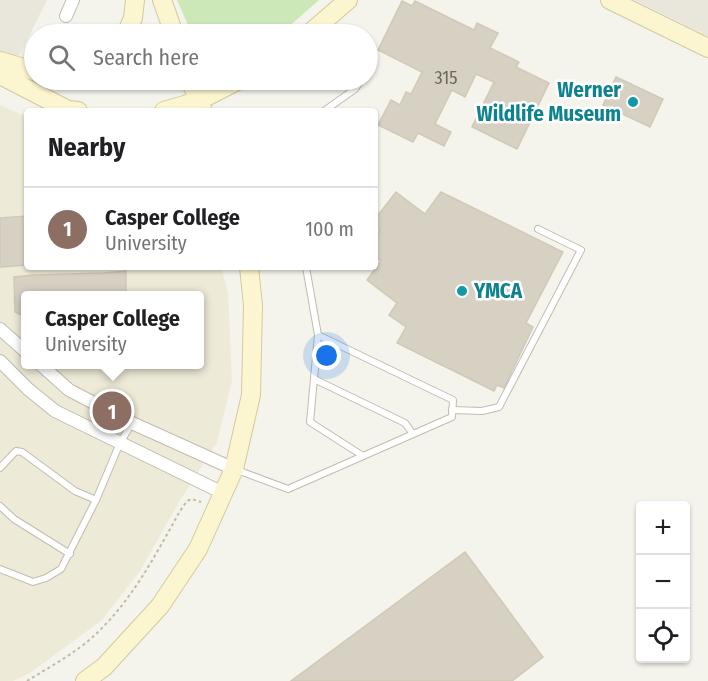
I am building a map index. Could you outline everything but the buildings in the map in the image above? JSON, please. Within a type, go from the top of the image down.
[{"type":"main road","points":[[130,24],[135,0]]},
{"type":"main road","points":[[162,0],[170,24]]},
{"type":"main road","points":[[326,24],[348,0]]},
{"type":"main road","points":[[617,1],[708,48]]},
{"type":"main road","points":[[0,61],[24,68]]},
{"type":"main road","points":[[0,75],[24,87]]},
{"type":"main road","points":[[30,90],[66,108]]},
{"type":"main road","points":[[194,90],[200,106],[224,90]]},
{"type":"main road","points":[[238,270],[253,305]]},
{"type":"main road","points":[[85,681],[104,667],[160,606],[198,549],[234,469],[251,395],[253,305],[249,270]]},
{"type":"street","points":[[66,16],[73,0]]},
{"type":"street","points":[[0,329],[21,347]]},
{"type":"street","points":[[0,361],[28,389],[55,411],[120,443],[220,500]]},
{"type":"street","points":[[46,369],[69,390],[132,423],[234,469]]},
{"type":"lane","points":[[328,108],[354,90]]},
{"type":"lane","points":[[452,410],[482,411],[499,407],[581,250],[538,229]]},
{"type":"lane","points":[[307,270],[318,336],[310,422],[363,456]]},
{"type":"lane","points":[[234,469],[288,489],[452,417],[453,400],[318,336]]},
{"type":"lane","points":[[314,379],[405,423],[413,434]]},
{"type":"lane","points":[[0,569],[33,582],[46,579],[61,569],[96,500],[120,443],[132,423]]},
{"type":"lane","points":[[0,468],[16,452],[22,452],[75,491],[96,500]]},
{"type":"lane","points":[[0,507],[14,519],[70,554]]},
{"type":"path","points":[[27,681],[78,649],[98,633],[120,609],[144,576],[187,501],[192,499],[220,500]]},
{"type":"shaded area","points":[[0,0],[47,0],[35,24],[24,24],[24,46],[17,60],[0,52]]},
{"type":"shaded area","points":[[634,0],[708,0],[708,36]]},
{"type":"shaded area","points":[[0,105],[24,116],[24,270],[222,270],[228,292],[232,381],[217,442],[179,502],[140,571],[102,620],[30,673],[13,681],[0,681]]},
{"type":"green space","points":[[177,0],[319,0],[292,24],[188,24]]},
{"type":"place","name":"Werner Wildlife Museum","points":[[633,102]]},
{"type":"place","name":"YMCA","points":[[462,291]]},
{"type":"place","name":"Casper College","points":[[112,411]]}]
